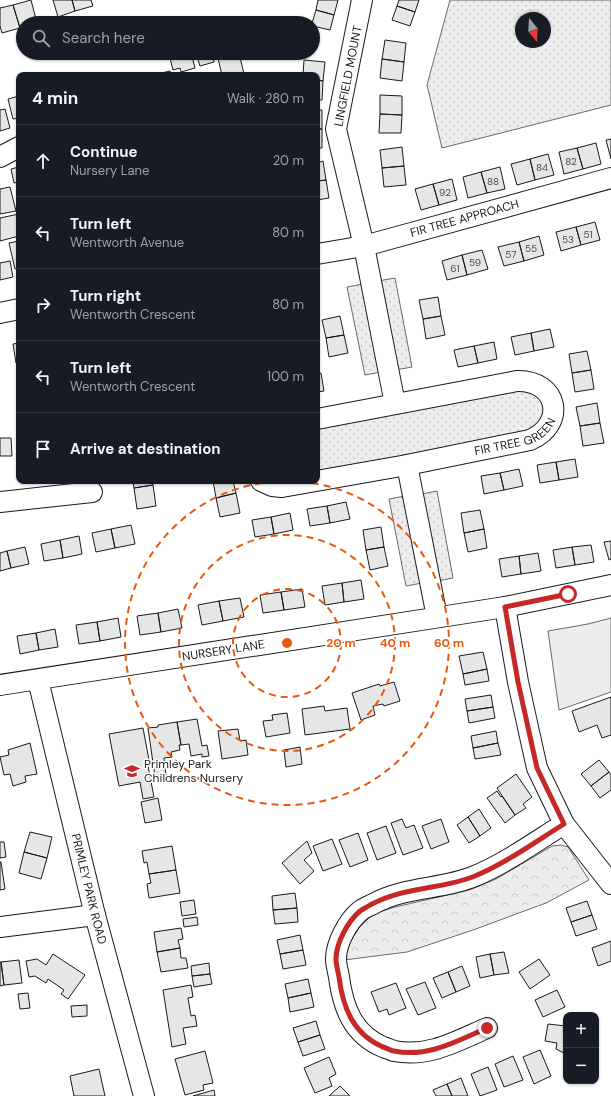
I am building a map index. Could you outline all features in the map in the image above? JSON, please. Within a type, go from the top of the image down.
[{"type":"street","name":"LINGFIELD MOUNT","points":[[362,0],[336,129],[364,246],[395,404]]},
{"type":"street","points":[[0,157],[16,149]]},
{"type":"street","name":"FIR TREE APPROACH","points":[[320,253],[364,246],[611,178]]},
{"type":"street","points":[[0,313],[16,310]]},
{"type":"street","name":"FIR TREE GREEN","points":[[320,418],[528,380],[538,384],[546,390],[551,399],[553,409],[552,420],[547,429],[539,436],[530,440],[320,481]]},
{"type":"street","points":[[407,465],[437,617]]},
{"type":"street","name":"FIR TREE GREEN","points":[[268,484],[282,488],[304,484]]},
{"type":"street","points":[[0,502],[92,492]]},
{"type":"street","name":"NURSERY LANE","points":[[0,686],[505,607],[611,585]]},
{"type":"street","points":[[505,607],[518,682],[537,768],[564,824],[611,884]]},
{"type":"street","name":"PRIMLEY PARK ROAD","points":[[38,680],[95,914],[144,1096]]},
{"type":"street","points":[[487,1028],[444,1047],[419,1053],[394,1051],[371,1042],[354,1024],[345,1006],[336,958],[341,939],[348,923],[360,911],[380,900],[404,892],[474,877],[499,864],[564,824]]},
{"type":"street","points":[[0,927],[95,914]]},
{"type":"green space","points":[[450,0],[611,0],[611,105],[442,148],[427,85]]},
{"type":"green space","points":[[395,278],[412,367],[395,370],[378,281]]},
{"type":"green space","points":[[363,284],[381,372],[365,375],[347,287]]},
{"type":"green space","points":[[529,389],[544,403],[543,418],[534,429],[320,473],[320,426]]},
{"type":"green space","points":[[437,491],[453,578],[437,581],[422,494]]},
{"type":"green space","points":[[405,496],[422,583],[406,586],[389,499]]},
{"type":"green space","points":[[561,845],[568,847],[589,880],[546,903],[407,952],[344,960],[350,942],[359,928],[373,914],[395,907],[469,890],[496,879],[552,846]]},
{"type":"shaded area","points":[[611,618],[611,692],[559,710],[548,631],[588,624]]},
{"type":"building","points":[[31,0],[35,16],[16,16],[13,5]]},
{"type":"building","points":[[53,0],[72,0],[75,11],[58,16]]},
{"type":"building","points":[[72,0],[91,0],[93,6],[75,11]]},
{"type":"building","points":[[318,0],[338,0],[334,15],[316,10]]},
{"type":"building","points":[[399,0],[419,0],[415,12],[397,6]]},
{"type":"building","points":[[13,5],[16,16],[16,29],[2,33],[0,26],[0,8]]},
{"type":"building","points":[[397,6],[415,12],[410,26],[392,20]]},
{"type":"building","points":[[316,10],[334,15],[330,30],[320,28],[320,16],[314,16]]},
{"type":"building","points":[[385,40],[406,43],[404,62],[382,59]]},
{"type":"building","points":[[382,59],[404,62],[402,81],[380,78]]},
{"type":"building","points":[[170,60],[193,60],[195,68],[181,72],[180,68],[173,70]]},
{"type":"building","points":[[198,60],[214,60],[214,62],[200,66]]},
{"type":"building","points":[[218,60],[241,60],[244,72],[221,72]]},
{"type":"building","points":[[304,60],[325,62],[323,81],[320,80],[320,72],[303,72]]},
{"type":"building","points":[[320,80],[323,81],[322,100],[320,100]]},
{"type":"building","points":[[380,95],[402,96],[402,115],[380,114]]},
{"type":"building","points":[[16,97],[16,118],[13,119],[8,99]]},
{"type":"building","points":[[5,109],[10,128],[0,131],[0,110]]},
{"type":"building","points":[[320,110],[322,110],[322,129],[320,129]]},
{"type":"building","points":[[380,114],[402,115],[401,133],[379,133]]},
{"type":"building","points":[[320,129],[322,129],[322,148],[320,148]]},
{"type":"building","points":[[611,139],[611,159],[606,140]]},
{"type":"building","points":[[596,143],[601,164],[583,169],[577,148]]},
{"type":"building","points":[[402,147],[404,166],[382,168],[380,150]]},
{"type":"building","points":[[577,148],[583,169],[564,174],[559,152]]},
{"type":"building","points":[[548,154],[554,175],[535,180],[530,159]]},
{"type":"building","points":[[530,159],[535,180],[517,185],[511,164]]},
{"type":"building","points":[[323,161],[326,180],[320,181],[320,162]]},
{"type":"building","points":[[404,166],[406,185],[384,187],[382,168]]},
{"type":"building","points":[[500,167],[505,189],[487,193],[481,172]]},
{"type":"building","points":[[16,168],[16,183],[14,183],[11,169]]},
{"type":"building","points":[[481,172],[487,193],[468,198],[463,177]]},
{"type":"building","points":[[452,179],[457,200],[439,205],[433,184]]},
{"type":"building","points":[[326,180],[329,198],[320,200],[320,181]]},
{"type":"building","points":[[433,184],[439,205],[421,210],[415,189]]},
{"type":"building","points":[[10,187],[16,211],[0,214],[0,189]]},
{"type":"building","points":[[16,215],[16,237],[0,241],[0,218]]},
{"type":"building","points":[[595,222],[600,240],[581,245],[576,227]]},
{"type":"building","points":[[576,227],[581,245],[561,251],[556,232]]},
{"type":"building","points":[[539,236],[544,255],[524,261],[519,242]]},
{"type":"building","points":[[16,242],[16,269],[15,269],[9,243]]},
{"type":"building","points":[[519,242],[524,261],[504,266],[498,247]]},
{"type":"building","points":[[482,250],[488,269],[467,275],[462,255]]},
{"type":"building","points":[[462,255],[467,275],[447,280],[442,261]]},
{"type":"building","points":[[10,261],[13,277],[0,280],[0,263]]},
{"type":"building","points":[[438,297],[441,316],[423,319],[419,300]]},
{"type":"building","points":[[340,316],[344,335],[326,338],[322,320]]},
{"type":"building","points":[[441,316],[445,335],[426,339],[423,319]]},
{"type":"building","points":[[550,329],[554,347],[534,351],[531,333]]},
{"type":"building","points":[[531,333],[534,351],[515,355],[511,337]]},
{"type":"building","points":[[344,335],[348,353],[329,357],[326,338]]},
{"type":"building","points":[[494,342],[497,359],[478,363],[474,346]]},
{"type":"building","points":[[13,344],[16,344],[16,363]]},
{"type":"building","points":[[474,346],[478,363],[458,367],[454,350]]},
{"type":"building","points":[[587,351],[591,370],[572,373],[569,354]]},
{"type":"building","points":[[591,370],[594,389],[575,392],[572,373]]},
{"type":"building","points":[[320,373],[324,391],[320,392]]},
{"type":"building","points":[[597,403],[600,423],[580,426],[576,407]]},
{"type":"building","points":[[600,423],[604,443],[583,446],[580,426]]},
{"type":"building","points":[[0,438],[11,438],[12,456],[0,456]]},
{"type":"building","points":[[575,459],[578,477],[559,480],[556,462]]},
{"type":"building","points":[[556,462],[559,480],[540,483],[537,465]]},
{"type":"building","points":[[519,469],[523,486],[504,490],[500,473]]},
{"type":"building","points":[[500,473],[504,490],[484,494],[481,476]]},
{"type":"building","points":[[133,484],[153,485],[134,488]]},
{"type":"building","points":[[214,484],[234,484],[236,493],[216,498]]},
{"type":"building","points":[[153,485],[156,506],[137,509],[134,488]]},
{"type":"building","points":[[236,493],[240,513],[220,517],[216,498]]},
{"type":"building","points":[[346,502],[350,519],[330,523],[327,506]]},
{"type":"building","points":[[327,506],[330,523],[310,526],[307,509]]},
{"type":"building","points":[[480,510],[484,529],[464,533],[461,513]]},
{"type":"building","points":[[290,513],[293,530],[274,534],[271,517]]},
{"type":"building","points":[[271,517],[274,534],[255,537],[252,520]]},
{"type":"building","points":[[131,525],[135,544],[115,548],[111,529]]},
{"type":"building","points":[[381,527],[384,547],[366,550],[363,530]]},
{"type":"building","points":[[111,529],[115,548],[96,552],[92,533]]},
{"type":"building","points":[[484,529],[487,548],[468,552],[464,533]]},
{"type":"building","points":[[79,536],[82,554],[63,558],[60,540]]},
{"type":"building","points":[[60,540],[63,558],[44,561],[41,544]]},
{"type":"building","points":[[611,541],[611,559],[609,560],[604,542]]},
{"type":"building","points":[[591,545],[594,562],[575,565],[572,547]]},
{"type":"building","points":[[25,547],[29,564],[11,568],[7,551]]},
{"type":"building","points":[[384,547],[388,566],[370,570],[366,550]]},
{"type":"building","points":[[572,547],[575,565],[556,568],[553,550]]},
{"type":"building","points":[[7,551],[11,568],[0,571],[0,553]]},
{"type":"building","points":[[538,553],[541,571],[521,574],[519,556]]},
{"type":"building","points":[[519,556],[521,574],[502,577],[499,559]]},
{"type":"building","points":[[361,580],[364,599],[344,602],[342,583]]},
{"type":"building","points":[[342,583],[344,602],[325,605],[322,586]]},
{"type":"building","points":[[302,589],[305,607],[284,610],[281,592]]},
{"type":"building","points":[[281,592],[284,610],[263,613],[260,595]]},
{"type":"building","points":[[240,598],[244,617],[223,621],[219,601]]},
{"type":"building","points":[[219,601],[223,621],[202,625],[198,605]]},
{"type":"building","points":[[178,609],[182,628],[161,632],[158,613]]},
{"type":"building","points":[[158,613],[161,632],[140,635],[137,616]]},
{"type":"building","points":[[118,618],[121,637],[100,641],[97,622]]},
{"type":"building","points":[[97,622],[100,641],[79,644],[76,625]]},
{"type":"building","points":[[55,629],[58,647],[39,650],[36,633]]},
{"type":"building","points":[[36,633],[39,650],[20,654],[17,636]]},
{"type":"building","points":[[483,652],[487,669],[463,674],[459,656]]},
{"type":"building","points":[[487,669],[489,681],[465,685],[463,674]]},
{"type":"building","points":[[394,682],[400,701],[384,706],[383,704],[373,706],[375,715],[361,720],[352,693],[379,684],[380,686]]},
{"type":"building","points":[[491,695],[493,707],[467,711],[465,699]]},
{"type":"building","points":[[611,697],[611,735],[602,738],[597,725],[579,732],[572,711]]},
{"type":"building","points":[[324,706],[325,711],[347,708],[350,729],[305,735],[302,709]]},
{"type":"building","points":[[493,707],[495,718],[469,723],[467,711]]},
{"type":"building","points":[[287,713],[290,733],[266,737],[263,721],[273,720],[272,715]]},
{"type":"building","points":[[197,719],[202,746],[207,745],[209,756],[202,757],[202,754],[191,756],[189,744],[181,745],[177,722]]},
{"type":"building","points":[[177,722],[181,745],[179,745],[180,750],[171,752],[172,757],[164,758],[166,776],[155,777],[148,728]]},
{"type":"building","name":"Primley Park Childrens Nursery","points":[[143,728],[149,760],[147,761],[154,797],[143,799],[140,782],[119,786],[109,734]]},
{"type":"building","points":[[238,729],[240,741],[246,740],[248,755],[222,759],[218,731]]},
{"type":"building","points":[[496,731],[498,743],[473,748],[471,736]]},
{"type":"building","points":[[30,743],[37,774],[25,776],[26,782],[13,786],[10,774],[4,775],[0,757],[9,755],[8,750]]},
{"type":"building","points":[[498,743],[501,755],[475,759],[473,748]]},
{"type":"building","points":[[300,747],[302,764],[286,767],[284,750]]},
{"type":"building","points":[[599,760],[609,772],[591,786],[581,774]]},
{"type":"building","points":[[609,772],[611,775],[611,790],[600,798],[591,786]]},
{"type":"building","points":[[516,774],[532,797],[523,804],[526,808],[515,815],[497,788]]},
{"type":"building","points":[[497,791],[515,815],[505,823],[487,798]]},
{"type":"building","points":[[158,798],[162,820],[145,823],[141,802]]},
{"type":"building","points":[[479,809],[491,828],[480,836],[468,817]]},
{"type":"building","points":[[468,817],[480,836],[469,843],[457,825]]},
{"type":"building","points":[[402,819],[406,828],[414,825],[423,848],[403,855],[391,823]]},
{"type":"building","points":[[441,819],[449,842],[431,849],[422,826]]},
{"type":"building","points":[[386,826],[396,853],[377,860],[367,833]]},
{"type":"building","points":[[30,832],[52,837],[47,858],[24,852]]},
{"type":"building","points":[[358,833],[368,860],[350,867],[339,840]]},
{"type":"building","points":[[332,839],[342,864],[323,871],[313,846]]},
{"type":"building","points":[[307,841],[312,853],[304,860],[314,871],[300,884],[282,863]]},
{"type":"building","points":[[0,842],[4,842],[6,857],[0,858]]},
{"type":"building","points":[[172,846],[176,870],[149,874],[147,862],[144,863],[142,851]]},
{"type":"building","points":[[24,852],[47,858],[41,879],[19,873]]},
{"type":"building","points":[[0,862],[5,889],[0,890]]},
{"type":"building","points":[[176,870],[180,893],[149,898],[147,884],[151,883],[149,874]]},
{"type":"building","points":[[295,893],[297,908],[273,910],[272,896]]},
{"type":"building","points":[[194,900],[196,914],[182,916],[180,902]]},
{"type":"building","points":[[587,901],[592,915],[571,922],[566,908]]},
{"type":"building","points":[[297,908],[298,922],[275,924],[273,910]]},
{"type":"building","points":[[592,915],[597,929],[576,936],[571,922]]},
{"type":"building","points":[[197,917],[198,925],[184,927],[183,919]]},
{"type":"building","points":[[181,928],[183,939],[178,940],[180,948],[157,952],[154,932]]},
{"type":"building","points":[[300,935],[303,950],[280,954],[277,940]]},
{"type":"building","points":[[611,941],[611,961],[598,966],[592,948]]},
{"type":"building","points":[[180,948],[181,958],[186,958],[188,968],[161,972],[157,952]]},
{"type":"building","points":[[303,950],[306,965],[283,969],[280,954]]},
{"type":"building","points":[[504,952],[509,973],[494,975],[490,954]]},
{"type":"building","points":[[53,954],[85,975],[68,999],[61,994],[64,990],[48,979],[46,983],[35,976],[29,977],[26,961],[37,959],[46,965]]},
{"type":"building","points":[[490,954],[494,975],[480,978],[476,957]]},
{"type":"building","points":[[539,959],[550,975],[530,989],[519,972]]},
{"type":"building","points":[[19,960],[22,983],[4,985],[1,962]]},
{"type":"building","points":[[0,962],[4,985],[0,986]]},
{"type":"building","points":[[209,963],[210,974],[192,976],[191,966]]},
{"type":"building","points":[[462,966],[470,986],[456,992],[448,972]]},
{"type":"building","points":[[448,972],[456,992],[442,998],[433,978]]},
{"type":"building","points":[[210,974],[212,984],[194,987],[192,976]]},
{"type":"building","points":[[308,979],[311,993],[288,998],[285,984]]},
{"type":"building","points":[[425,982],[436,1008],[418,1015],[406,989]]},
{"type":"building","points":[[396,983],[406,1008],[389,1015],[387,1009],[379,1012],[371,992]]},
{"type":"building","points":[[191,985],[193,997],[188,998],[191,1016],[195,1015],[197,1026],[183,1028],[186,1044],[172,1047],[163,990]]},
{"type":"building","points":[[557,990],[565,1007],[543,1017],[535,1000]]},
{"type":"building","points":[[28,993],[30,1008],[20,1009],[18,994]]},
{"type":"building","points":[[311,993],[314,1007],[290,1012],[288,998]]},
{"type":"building","points":[[87,1005],[87,1016],[72,1017],[71,1006]]},
{"type":"building","points":[[316,1021],[320,1035],[298,1042],[293,1028]]},
{"type":"building","points":[[548,1024],[563,1026],[563,1052],[556,1049],[557,1043],[545,1041]]},
{"type":"building","points":[[320,1035],[325,1049],[303,1056],[298,1042]]},
{"type":"building","points":[[540,1050],[551,1076],[534,1084],[523,1057]]},
{"type":"building","points":[[205,1051],[213,1083],[203,1085],[204,1090],[185,1095],[175,1059]]},
{"type":"building","points":[[513,1056],[523,1080],[504,1087],[495,1064]]},
{"type":"building","points":[[329,1057],[336,1074],[329,1078],[332,1086],[315,1093],[304,1068]]},
{"type":"building","points":[[488,1067],[497,1090],[480,1096],[471,1074]]},
{"type":"building","points":[[99,1069],[105,1096],[74,1096],[70,1076]]},
{"type":"building","points":[[461,1078],[468,1096],[452,1096],[447,1084]]},
{"type":"building","points":[[447,1084],[452,1096],[436,1096],[433,1090]]},
{"type":"building","points":[[340,1086],[350,1096],[329,1096]]},
{"type":"building","points":[[214,1090],[215,1096],[193,1096]]},
{"type":"place","name":"Primley Park Childrens Nursery","points":[[132,771]]},
{"type":"route","points":[[487,1028],[444,1047],[419,1053],[394,1051],[371,1042],[354,1024],[345,1006],[336,958],[341,939],[348,923],[360,911],[380,900],[404,892],[474,877],[499,864],[564,824],[537,768],[518,682],[505,607],[568,594]]}]
